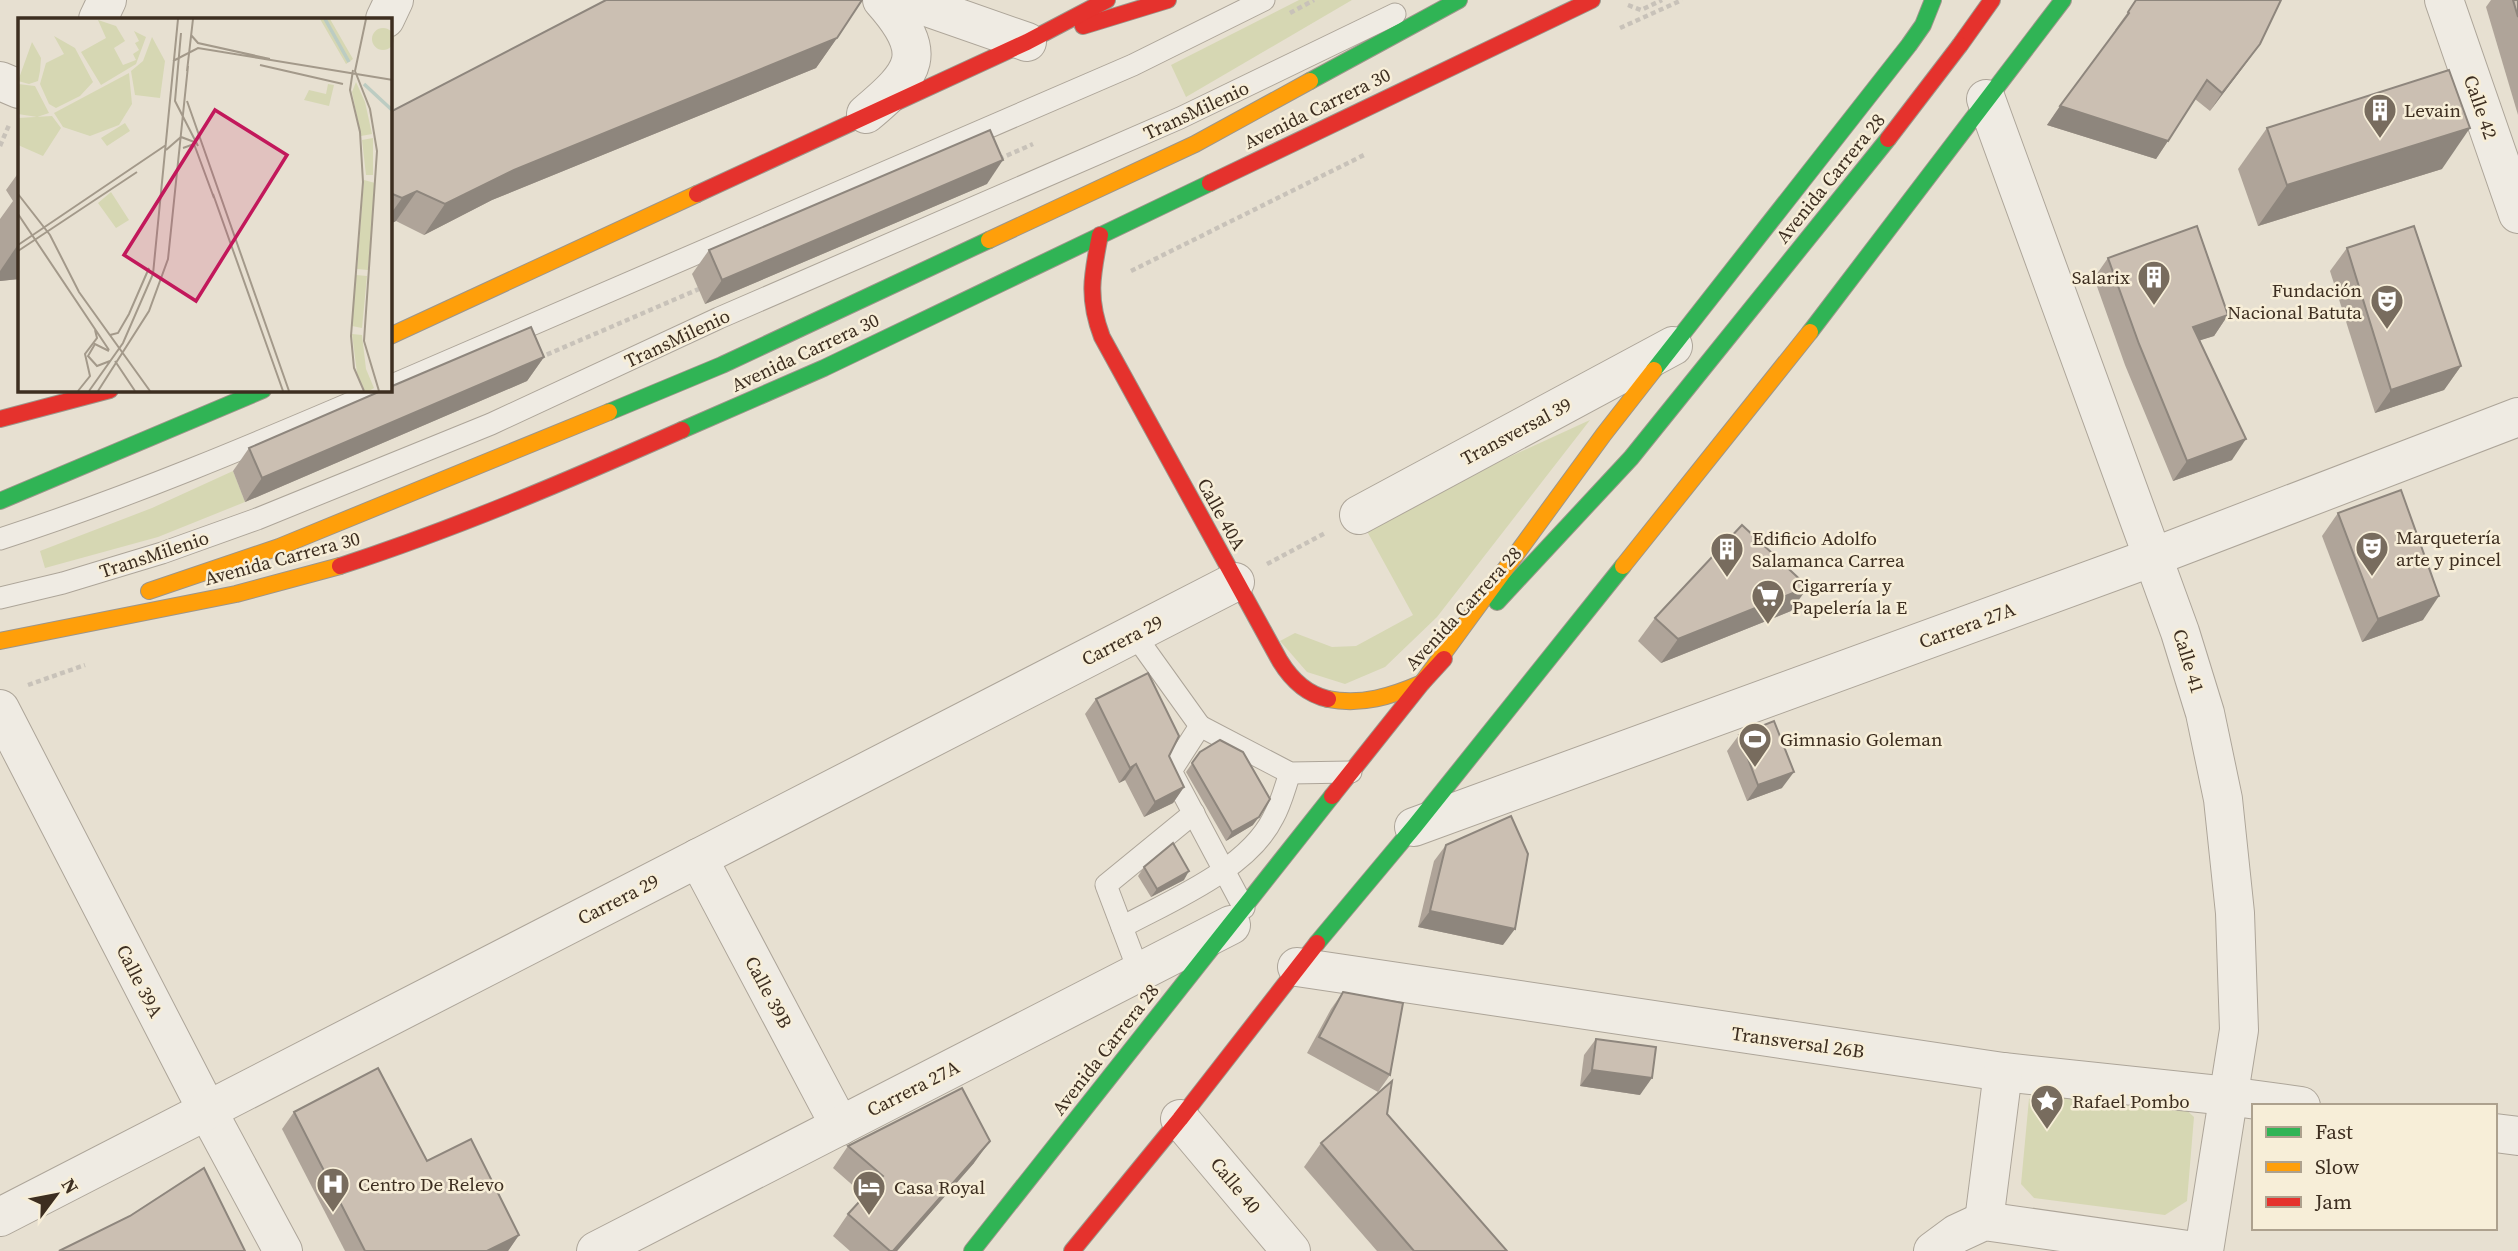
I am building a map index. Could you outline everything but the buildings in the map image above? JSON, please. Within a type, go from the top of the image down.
[{"type":"main road","points":[[392,335],[1027,42],[1107,0]]},
{"type":"main road","points":[[1027,42],[1168,0]]},
{"type":"main road","name":"Avenida Carrera 30","points":[[139,594],[279,547],[723,365],[1195,144],[1459,0]]},
{"type":"main road","name":"Avenida Carrera 30","points":[[0,640],[236,594],[305,576],[399,547],[537,494],[787,385],[1592,0]]},
{"type":"main road","points":[[1422,683],[1604,434],[1909,45],[1923,25],[1933,0]]},
{"type":"main road","name":"Avenida Carrera 28","points":[[972,1251],[1422,683],[1631,458],[1888,139],[1992,0]]},
{"type":"main road","points":[[1072,1251],[1180,1119],[1297,967],[1414,827],[1830,308],[2063,0]]},
{"type":"main road","points":[[1960,45],[1967,11]]},
{"type":"main road","points":[[1387,80],[1502,42]]},
{"type":"main road","points":[[1195,144],[1285,114]]},
{"type":"main road","name":"Calle 40A","points":[[1100,235],[1090,284],[1092,314],[1235,582],[1273,650],[1293,679],[1306,690],[1330,699],[1350,702],[1398,695],[1422,683]]},
{"type":"main road","points":[[392,329],[417,324]]},
{"type":"main road","points":[[0,419],[102,392]]},
{"type":"main road","points":[[0,501],[258,392]]},
{"type":"main road","name":"Avenida Carrera 30","points":[[0,640],[114,602]]},
{"type":"street","points":[[98,18],[107,0]]},
{"type":"street","points":[[385,18],[394,0]]},
{"type":"street","points":[[858,120],[896,89],[909,71],[911,61],[912,48],[908,34],[900,20],[882,0]]},
{"type":"street","points":[[907,0],[1027,42]]},
{"type":"street","name":"Calle 42","points":[[2444,0],[2518,214]]},
{"type":"street","points":[[0,81],[18,89]]},
{"type":"street","name":"Calle 41","points":[[1986,99],[2180,632],[2205,713],[2223,800],[2235,913],[2239,1030],[2204,1251]]},
{"type":"street","name":"Transversal 39","points":[[1359,515],[1673,346]]},
{"type":"street","name":"Carrera 27A","points":[[1414,827],[2153,557],[2518,417]]},
{"type":"street","name":"Carrera 29","points":[[0,1217],[1235,582]]},
{"type":"street","name":"Calle 39A","points":[[0,709],[207,1110],[283,1251]]},
{"type":"street","name":"Calle 39B","points":[[698,858],[840,1126]]},
{"type":"street","name":"Carrera 27A","points":[[596,1251],[1139,972],[1238,916]]},
{"type":"street","name":"Transversal 26B","points":[[1297,967],[2003,1072],[2286,1104]]},
{"type":"street","points":[[1984,1221],[2003,1072]]},
{"type":"street","name":"Calle 40","points":[[1180,1119],[1291,1251]]},
{"type":"street","points":[[2497,1133],[2518,1136]]},
{"type":"street","points":[[1933,1251],[1956,1234],[1984,1221],[2195,1251]]},
{"type":"lane","points":[[392,385],[1133,65],[1264,0]]},
{"type":"lane","name":"TransMilenio","points":[[1341,41],[1400,0]]},
{"type":"lane","name":"TransMilenio","points":[[0,598],[162,554],[257,519],[491,424],[719,318],[1168,124],[1422,0]]},
{"type":"lane","points":[[0,539],[187,473],[376,392]]},
{"type":"lane","points":[[1134,634],[1200,726],[1290,772],[1352,772]]},
{"type":"lane","points":[[1200,726],[1171,771],[1225,871],[1238,916]]},
{"type":"lane","points":[[1122,927],[1225,871],[1260,838],[1273,819],[1290,772]]},
{"type":"lane","points":[[1139,972],[1106,885],[1194,813]]},
{"type":"path","points":[[1617,0],[1641,10],[1662,0]]},
{"type":"path","points":[[533,360],[699,289]]},
{"type":"path","points":[[1235,582],[1359,515]]},
{"type":"green space","points":[[1299,0],[1352,0],[1186,97],[1171,65]]},
{"type":"green space","points":[[1590,420],[1437,617],[1385,667],[1345,684],[1307,672],[1280,641],[1295,633],[1332,647],[1356,646],[1413,615],[1363,524]]},
{"type":"green space","points":[[233,471],[245,502],[158,537],[45,568],[40,551],[152,508]]},
{"type":"green space","points":[[2047,1090],[2180,1104],[2194,1117],[2187,1201],[2165,1215],[2034,1198],[2021,1184],[2029,1099]]},
{"type":"traffic: fast","points":[[1310,81],[1459,0]]},
{"type":"traffic: fast","points":[[1654,370],[1909,45],[1923,25],[1933,0]]},
{"type":"traffic: fast","points":[[1810,332],[2063,0]]},
{"type":"traffic: fast","points":[[1497,602],[1631,458],[1888,139]]},
{"type":"traffic: fast","points":[[682,430],[824,368],[1210,183]]},
{"type":"traffic: fast","points":[[609,412],[722,365],[989,240]]},
{"type":"traffic: fast","points":[[0,501],[258,392]]},
{"type":"traffic: fast","points":[[1317,943],[1414,827],[1623,566]]},
{"type":"traffic: fast","points":[[972,1251],[1332,796]]},
{"type":"traffic: slow","points":[[989,240],[1195,144],[1310,81]]},
{"type":"traffic: slow","points":[[392,335],[697,194]]},
{"type":"traffic: slow","points":[[1623,566],[1810,332]]},
{"type":"traffic: slow","points":[[1422,683],[1654,370]]},
{"type":"traffic: slow","points":[[149,591],[279,547],[609,412]]},
{"type":"traffic: slow","points":[[0,641],[236,594],[340,566]]},
{"type":"traffic: slow","points":[[1328,699],[1352,701],[1376,698],[1422,683]]},
{"type":"traffic: jam","points":[[697,194],[1027,42],[1107,0]]},
{"type":"traffic: jam","points":[[1083,26],[1168,0]]},
{"type":"traffic: jam","points":[[1210,183],[1592,0]]},
{"type":"traffic: jam","points":[[1960,45],[1992,0]]},
{"type":"traffic: jam","points":[[1888,139],[1960,45]]},
{"type":"traffic: jam","points":[[1100,235],[1092,286],[1094,310],[1102,337],[1280,661],[1300,685],[1328,699]]},
{"type":"traffic: jam","points":[[0,419],[102,392]]},
{"type":"traffic: jam","points":[[340,566],[512,503],[682,430]]},
{"type":"traffic: jam","points":[[1332,796],[1444,659]]},
{"type":"traffic: jam","points":[[1072,1251],[1180,1119],[1317,943]]},
{"type":"place","name":"Levain","points":[[2380,140]]},
{"type":"place","name":"Salarix","points":[[2154,307]]},
{"type":"place","name":"Fundación Nacional Batuta","points":[[2387,331]]},
{"type":"place","name":"Marquetería arte y pincel","points":[[2372,578]]},
{"type":"place","name":"Edificio Adolfo Salamanca Carrea","points":[[1727,579]]},
{"type":"place","name":"Cigarrería y Papelería la E","points":[[1768,626]]},
{"type":"place","name":"Gimnasio Goleman","points":[[1755,769]]},
{"type":"place","name":"Rafael Pombo","points":[[2047,1131]]},
{"type":"place","name":"Centro De Relevo","points":[[333,1214]]},
{"type":"place","name":"Casa Royal","points":[[869,1217]]}]
